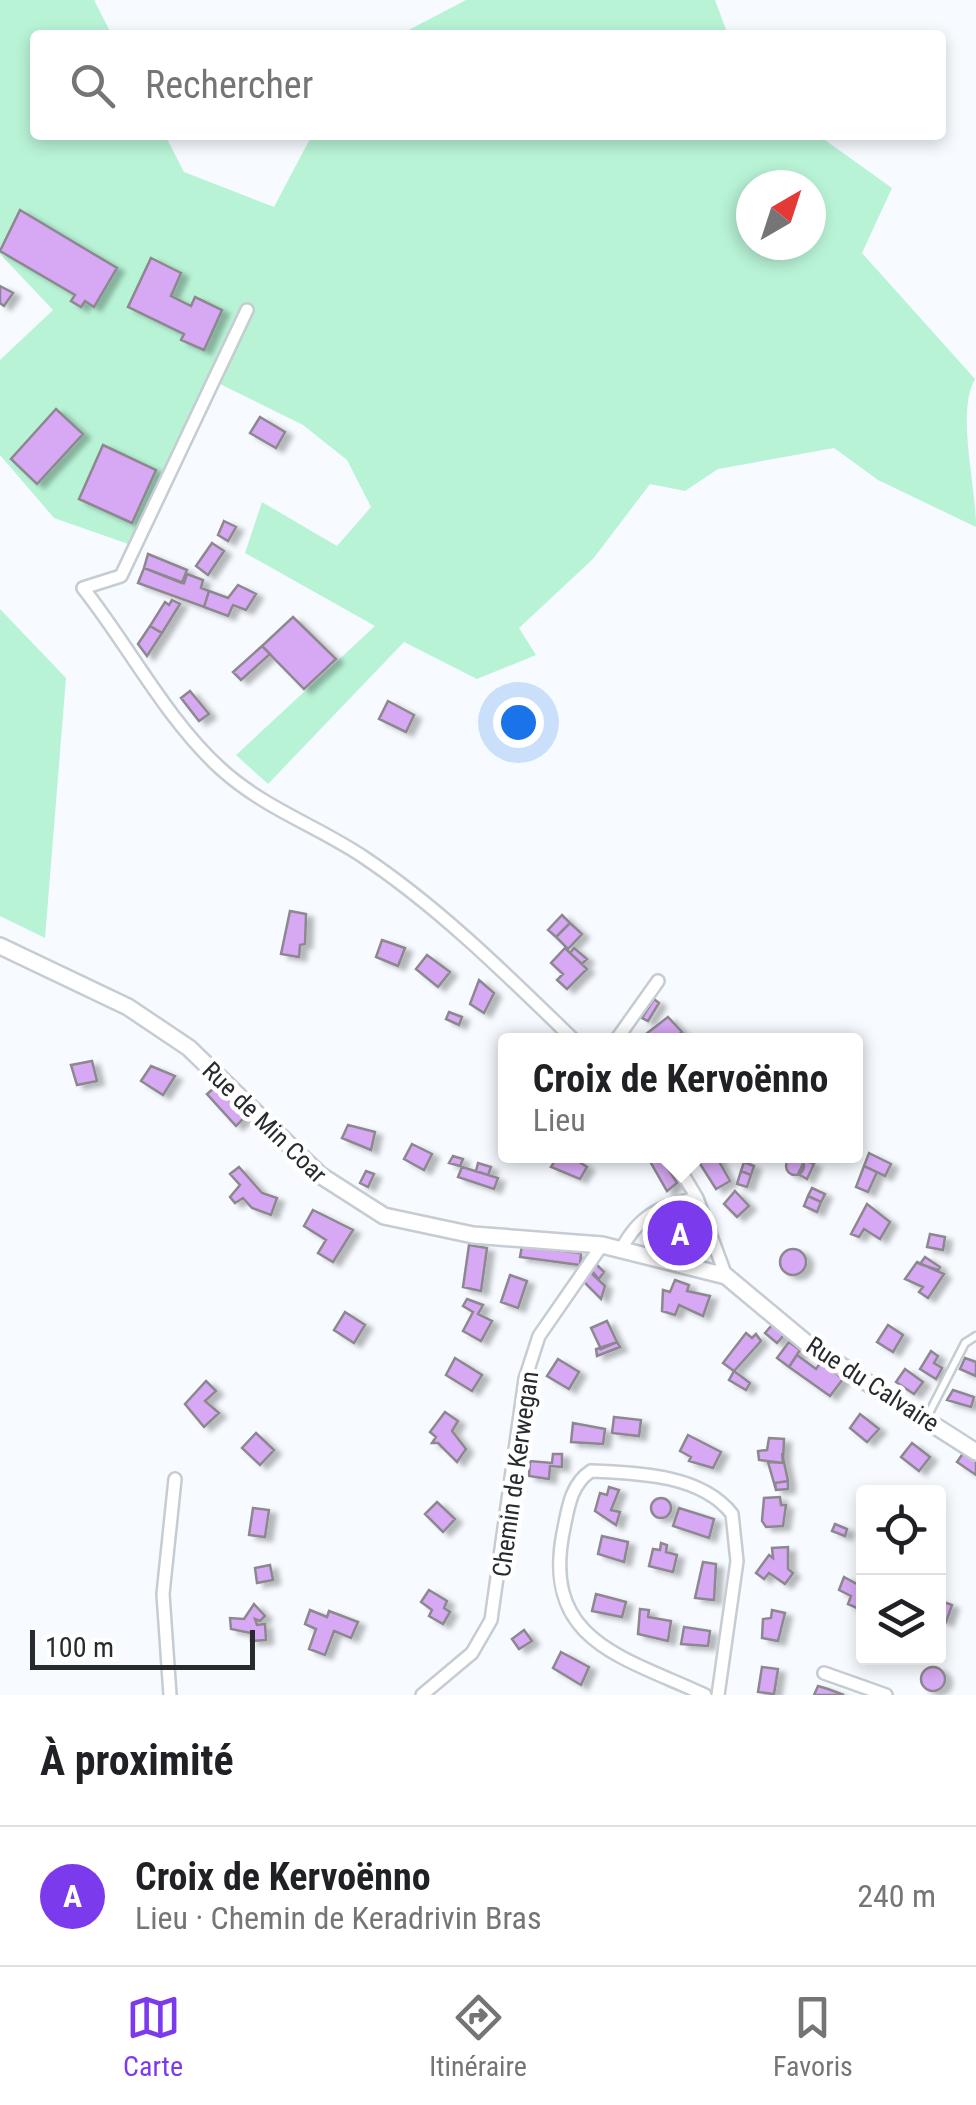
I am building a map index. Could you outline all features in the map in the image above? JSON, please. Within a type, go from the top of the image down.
[{"type":"street","points":[[247,310],[121,576],[83,588],[183,726],[223,770],[269,807],[337,841],[399,883],[502,970],[567,1033]]},
{"type":"street","name":"Rue de Min Coar","points":[[0,946],[128,1008],[189,1048],[320,1176],[384,1216],[473,1235],[602,1245],[726,1276]]},
{"type":"street","points":[[621,1033],[658,981]]},
{"type":"street","points":[[676,1163],[697,1198],[726,1276]]},
{"type":"street","points":[[621,1250],[634,1228],[653,1212],[697,1198]]},
{"type":"street","name":"Chemin de Kerwegan","points":[[422,1695],[472,1652],[491,1620],[498,1598],[525,1378],[539,1336],[602,1245]]},
{"type":"street","name":"Rue du Calvaire","points":[[726,1276],[810,1346],[976,1452]]},
{"type":"street","points":[[705,1695],[598,1644],[563,1600],[557,1572],[566,1518],[573,1491],[591,1470],[667,1478],[716,1500],[732,1514],[737,1561],[718,1695]]},
{"type":"street","points":[[170,1695],[163,1594],[175,1479]]},
{"type":"street","points":[[824,1673],[879,1694]]},
{"type":"lane","points":[[926,1419],[965,1344],[976,1336]]},
{"type":"green space","points":[[0,0],[94,0],[109,30],[30,30],[30,140],[168,140],[184,172],[274,207],[309,140],[825,140],[892,188],[862,253],[975,379],[967,410],[967,429],[976,527],[878,480],[834,448],[718,469],[685,491],[650,484],[593,559],[519,628],[536,655],[477,679],[404,642],[268,784],[236,755],[375,626],[245,553],[262,502],[337,546],[371,507],[347,460],[303,425],[218,383],[137,547],[54,518],[0,455],[0,360],[53,310],[0,254]]},
{"type":"green space","points":[[466,0],[715,0],[726,30],[409,30]]},
{"type":"green space","points":[[0,609],[66,678],[45,938],[0,916]]},
{"type":"building","points":[[20,210],[117,268],[94,307],[85,301],[81,307],[71,301],[75,295],[0,251]]},
{"type":"building","points":[[151,258],[181,273],[171,296],[191,306],[195,297],[222,310],[204,350],[181,340],[184,334],[128,307]]},
{"type":"building","points":[[0,286],[13,293],[4,306],[0,303]]},
{"type":"building","points":[[56,409],[83,434],[37,484],[11,459]]},
{"type":"building","points":[[260,417],[285,432],[276,448],[250,433]]},
{"type":"building","points":[[103,445],[156,470],[132,523],[79,499]]},
{"type":"building","points":[[224,521],[236,527],[228,541],[218,535]]},
{"type":"building","points":[[212,543],[224,551],[208,575],[196,566]]},
{"type":"building","points":[[148,554],[187,570],[182,583],[144,568]]},
{"type":"building","points":[[144,568],[184,583],[187,574],[203,580],[201,588],[209,591],[204,607],[138,583]]},
{"type":"building","points":[[238,585],[256,594],[246,610],[233,605],[228,616],[204,607],[209,591],[228,598]]},
{"type":"building","points":[[172,600],[180,604],[162,633],[150,626],[165,602],[169,605]]},
{"type":"building","points":[[293,617],[336,659],[304,689],[262,646]]},
{"type":"building","points":[[150,626],[162,633],[147,656],[138,644]]},
{"type":"building","points":[[262,646],[270,654],[241,680],[233,672]]},
{"type":"building","points":[[190,691],[209,714],[199,721],[181,698]]},
{"type":"building","points":[[388,701],[414,715],[406,732],[379,719]]},
{"type":"building","points":[[290,911],[306,914],[305,944],[300,945],[299,957],[281,954]]},
{"type":"building","points":[[562,915],[570,923],[556,937],[548,930]]},
{"type":"building","points":[[570,923],[582,934],[568,949],[556,937]]},
{"type":"building","points":[[382,940],[405,948],[398,966],[376,957]]},
{"type":"building","points":[[565,948],[587,969],[567,989],[557,980],[563,974],[551,963]]},
{"type":"building","points":[[574,948],[587,959],[582,964],[570,953]]},
{"type":"building","points":[[427,955],[450,972],[438,987],[416,969]]},
{"type":"building","points":[[479,980],[494,993],[484,1013],[470,1004]]},
{"type":"building","points":[[654,999],[659,1003],[648,1021],[642,1018]]},
{"type":"building","points":[[449,1012],[462,1017],[459,1025],[446,1019]]},
{"type":"building","points":[[668,1017],[682,1032],[681,1033],[647,1033]]},
{"type":"building","points":[[92,1061],[97,1081],[77,1085],[71,1065]]},
{"type":"building","points":[[151,1066],[175,1076],[163,1095],[141,1081]]},
{"type":"building","points":[[216,1086],[245,1117],[236,1126],[207,1094]]},
{"type":"building","points":[[348,1125],[375,1132],[371,1150],[342,1138]]},
{"type":"building","points":[[412,1144],[432,1154],[424,1170],[404,1159]]},
{"type":"building","points":[[869,1153],[891,1164],[885,1176],[864,1166]]},
{"type":"building","points":[[453,1156],[463,1159],[460,1166],[449,1163]]},
{"type":"building","points":[[478,1163],[491,1167],[488,1175],[476,1171]]},
{"type":"building","points":[[554,1163],[581,1163],[587,1167],[580,1179],[551,1167]]},
{"type":"building","points":[[651,1163],[664,1163],[677,1183],[667,1191]]},
{"type":"building","points":[[700,1163],[720,1163],[730,1181],[716,1189]]},
{"type":"building","points":[[744,1163],[754,1166],[751,1175],[741,1171]]},
{"type":"building","points":[[788,1163],[802,1163],[801,1172],[795,1175],[786,1166]]},
{"type":"building","points":[[804,1163],[814,1164],[807,1179],[798,1174]]},
{"type":"building","points":[[864,1166],[877,1172],[868,1192],[856,1187]]},
{"type":"building","points":[[239,1167],[262,1193],[277,1198],[271,1215],[252,1208],[243,1198],[235,1203],[230,1197],[240,1185],[230,1174]]},
{"type":"building","points":[[462,1167],[498,1178],[494,1189],[458,1177]]},
{"type":"building","points":[[366,1171],[374,1174],[368,1187],[360,1183]]},
{"type":"building","points":[[741,1171],[751,1175],[747,1187],[737,1184]]},
{"type":"building","points":[[812,1188],[825,1194],[821,1202],[808,1196]]},
{"type":"building","points":[[735,1191],[749,1206],[737,1217],[724,1204]]},
{"type":"building","points":[[808,1196],[821,1202],[817,1212],[804,1206]]},
{"type":"building","points":[[867,1204],[890,1222],[880,1239],[864,1229],[859,1237],[851,1234]]},
{"type":"building","points":[[313,1210],[353,1230],[333,1262],[318,1253],[326,1240],[304,1226]]},
{"type":"building","points":[[930,1234],[945,1237],[943,1250],[927,1247]]},
{"type":"building","points":[[469,1245],[487,1248],[481,1291],[463,1287]]},
{"type":"building","points":[[522,1246],[581,1253],[580,1265],[520,1257]]},
{"type":"building","points":[[793,1249],[802,1253],[806,1262],[802,1271],[793,1275],[784,1271],[780,1262],[784,1253]]},
{"type":"building","points":[[925,1257],[940,1267],[938,1270],[920,1264]]},
{"type":"building","points":[[917,1262],[944,1274],[928,1298],[919,1292],[923,1287],[905,1279]]},
{"type":"building","points":[[596,1264],[604,1272],[599,1279],[591,1270]]},
{"type":"building","points":[[588,1270],[605,1286],[601,1299],[581,1279]]},
{"type":"building","points":[[510,1275],[527,1281],[518,1308],[501,1302]]},
{"type":"building","points":[[675,1280],[689,1285],[687,1291],[710,1296],[703,1316],[679,1305],[675,1315],[662,1311],[663,1290],[670,1292]]},
{"type":"building","points":[[467,1299],[483,1305],[478,1314],[492,1321],[481,1341],[463,1331],[473,1312],[463,1306]]},
{"type":"building","points":[[345,1312],[365,1325],[354,1343],[334,1330]]},
{"type":"building","points":[[607,1321],[617,1342],[601,1349],[591,1328]]},
{"type":"building","points":[[772,1325],[784,1335],[777,1343],[765,1333]]},
{"type":"building","points":[[888,1325],[903,1335],[893,1352],[877,1342]]},
{"type":"building","points":[[746,1333],[752,1338],[756,1334],[761,1341],[734,1371],[723,1363]]},
{"type":"building","points":[[617,1342],[620,1347],[597,1356],[596,1349]]},
{"type":"building","points":[[789,1342],[800,1350],[789,1367],[777,1358]]},
{"type":"building","points":[[931,1351],[938,1356],[934,1363],[942,1368],[936,1379],[920,1369]]},
{"type":"building","points":[[797,1355],[816,1369],[821,1362],[843,1379],[830,1396],[789,1367]]},
{"type":"building","points":[[455,1358],[482,1375],[472,1391],[446,1375]]},
{"type":"building","points":[[965,1358],[976,1362],[976,1376],[960,1369]]},
{"type":"building","points":[[558,1359],[579,1372],[569,1389],[547,1376]]},
{"type":"building","points":[[905,1369],[923,1382],[914,1394],[896,1382]]},
{"type":"building","points":[[734,1371],[750,1383],[746,1390],[729,1380]]},
{"type":"building","points":[[206,1381],[216,1391],[205,1401],[219,1413],[204,1427],[185,1404]]},
{"type":"building","points":[[953,1390],[974,1397],[971,1407],[947,1400]]},
{"type":"building","points":[[445,1412],[458,1421],[452,1431],[466,1449],[457,1462],[438,1443],[432,1443],[436,1437],[430,1432]]},
{"type":"building","points":[[860,1414],[879,1429],[867,1442],[850,1428]]},
{"type":"building","points":[[614,1417],[641,1420],[639,1436],[612,1433]]},
{"type":"building","points":[[573,1423],[605,1429],[603,1444],[571,1442]]},
{"type":"building","points":[[256,1433],[274,1450],[260,1465],[242,1448]]},
{"type":"building","points":[[688,1435],[721,1452],[713,1468],[689,1461],[691,1457],[680,1451]]},
{"type":"building","points":[[769,1438],[784,1439],[783,1463],[759,1460],[758,1451],[767,1450]]},
{"type":"building","points":[[912,1443],[930,1457],[919,1471],[901,1457]]},
{"type":"building","points":[[964,1452],[976,1461],[976,1475],[957,1462]]},
{"type":"building","points":[[782,1453],[788,1481],[775,1483],[776,1490],[768,1462],[783,1463]]},
{"type":"building","points":[[553,1454],[562,1454],[562,1467],[550,1466],[549,1479],[529,1476],[530,1461],[552,1463]]},
{"type":"building","points":[[788,1481],[788,1489],[776,1490],[775,1483]]},
{"type":"building","points":[[609,1487],[619,1490],[611,1510],[620,1512],[616,1525],[595,1511],[600,1493],[607,1495]]},
{"type":"building","points":[[780,1497],[781,1505],[786,1505],[783,1526],[766,1527],[762,1521],[764,1498]]},
{"type":"building","points":[[657,1498],[665,1498],[671,1508],[665,1518],[657,1518],[651,1512],[651,1504]]},
{"type":"building","points":[[437,1502],[455,1519],[443,1532],[425,1514]]},
{"type":"building","points":[[253,1508],[269,1510],[265,1537],[249,1535]]},
{"type":"building","points":[[679,1508],[714,1519],[709,1538],[673,1526]]},
{"type":"building","points":[[835,1524],[847,1529],[845,1536],[832,1531]]},
{"type":"building","points":[[602,1536],[628,1542],[624,1562],[598,1554]]},
{"type":"building","points":[[661,1543],[667,1545],[666,1552],[677,1555],[673,1572],[649,1566],[653,1549],[660,1550]]},
{"type":"building","points":[[788,1547],[788,1569],[793,1573],[785,1584],[769,1573],[764,1579],[756,1573],[769,1555],[773,1558],[772,1548]]},
{"type":"building","points":[[703,1562],[716,1564],[714,1600],[695,1598]]},
{"type":"building","points":[[270,1565],[273,1580],[257,1583],[255,1568]]},
{"type":"building","points":[[844,1577],[856,1584],[856,1608],[848,1604],[851,1596],[839,1590]]},
{"type":"building","points":[[429,1590],[447,1601],[444,1608],[450,1612],[443,1624],[429,1616],[432,1610],[421,1602]]},
{"type":"building","points":[[596,1594],[626,1602],[622,1617],[592,1611]]},
{"type":"building","points":[[254,1604],[265,1616],[260,1621],[255,1619],[257,1625],[265,1624],[266,1640],[251,1641],[251,1633],[231,1629],[230,1618],[244,1619]]},
{"type":"building","points":[[640,1609],[649,1610],[648,1617],[671,1621],[668,1641],[638,1634]]},
{"type":"building","points":[[310,1610],[327,1617],[329,1611],[358,1622],[351,1638],[334,1631],[325,1655],[309,1649],[316,1629],[305,1624]]},
{"type":"building","points":[[772,1610],[785,1613],[778,1641],[762,1638],[763,1619],[771,1618]]},
{"type":"building","points":[[684,1627],[710,1631],[708,1646],[681,1644]]},
{"type":"building","points":[[524,1630],[532,1641],[519,1649],[512,1639]]},
{"type":"building","points":[[561,1652],[589,1667],[581,1685],[553,1668]]},
{"type":"building","points":[[762,1667],[778,1669],[774,1694],[758,1692]]},
{"type":"building","points":[[933,1667],[945,1679],[933,1691],[921,1679]]},
{"type":"building","points":[[818,1686],[828,1689],[844,1695],[814,1695]]},
{"type":"place","name":"Croix de Kervoënno","points":[[680,1233]]}]
